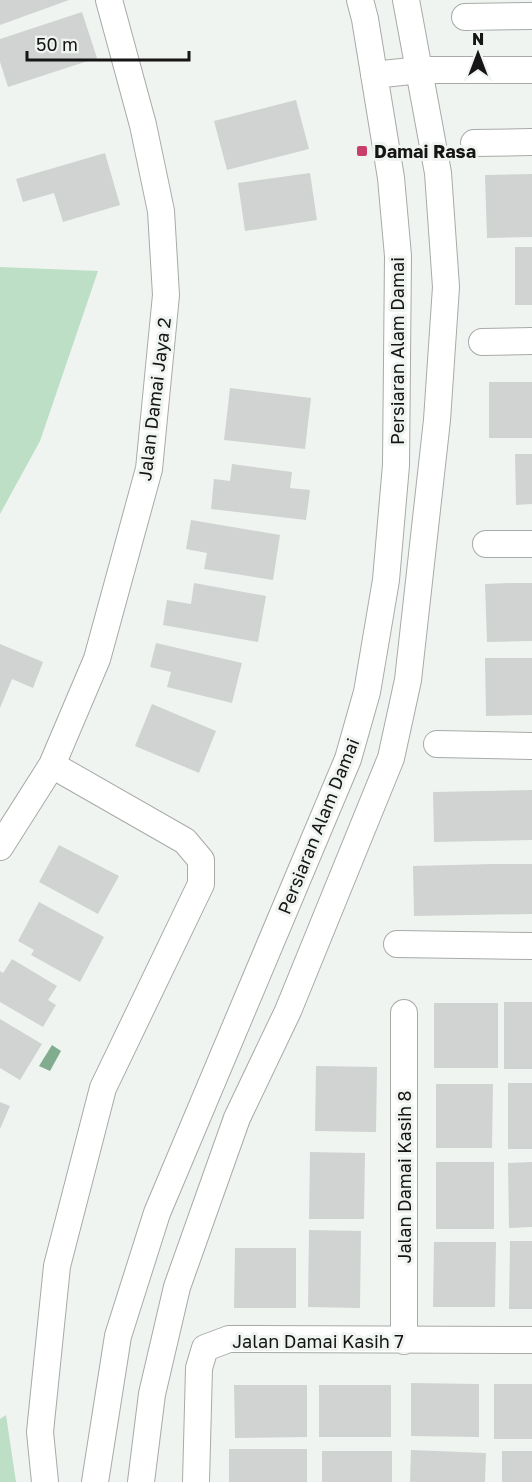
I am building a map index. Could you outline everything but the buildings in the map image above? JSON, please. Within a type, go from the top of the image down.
[{"type":"street","name":"Jalan Damai Jaya 2","points":[[0,847],[52,765],[97,659],[149,469],[166,295],[161,211],[143,125],[109,0]]},
{"type":"street","name":"Persiaran Alam Damai","points":[[95,1482],[118,1336],[157,1213],[348,759],[367,692],[386,580],[396,465],[398,256],[391,178],[360,0]]},
{"type":"street","name":"Persiaran Alam Damai","points":[[141,1482],[152,1394],[177,1287],[237,1118],[288,1011],[391,758],[408,680],[437,420],[446,287],[438,173],[406,0]]},
{"type":"street","points":[[465,17],[532,16]]},
{"type":"street","points":[[374,75],[420,70],[532,70]]},
{"type":"street","points":[[474,143],[532,142]]},
{"type":"street","points":[[482,342],[532,341]]},
{"type":"street","points":[[486,544],[532,544]]},
{"type":"street","points":[[437,744],[532,746]]},
{"type":"street","points":[[45,1482],[40,1432],[57,1266],[103,1088],[201,884],[201,860],[185,841],[52,765]]},
{"type":"street","points":[[397,944],[532,946]]},
{"type":"street","name":"Jalan Damai Kasih 8","points":[[404,1013],[404,1341]]},
{"type":"street","name":"Jalan Damai Kasih 7","points":[[195,1482],[199,1368],[205,1348],[229,1338],[404,1341],[532,1340]]},
{"type":"shaded area","points":[[0,267],[98,271],[40,441],[0,514]]},
{"type":"shaded area","points":[[52,1045],[61,1051],[50,1071],[39,1066]]},
{"type":"shaded area","points":[[6,1415],[16,1482],[0,1482],[0,1419]]},
{"type":"place","name":"Damai Rasa","points":[[362,151]]}]
